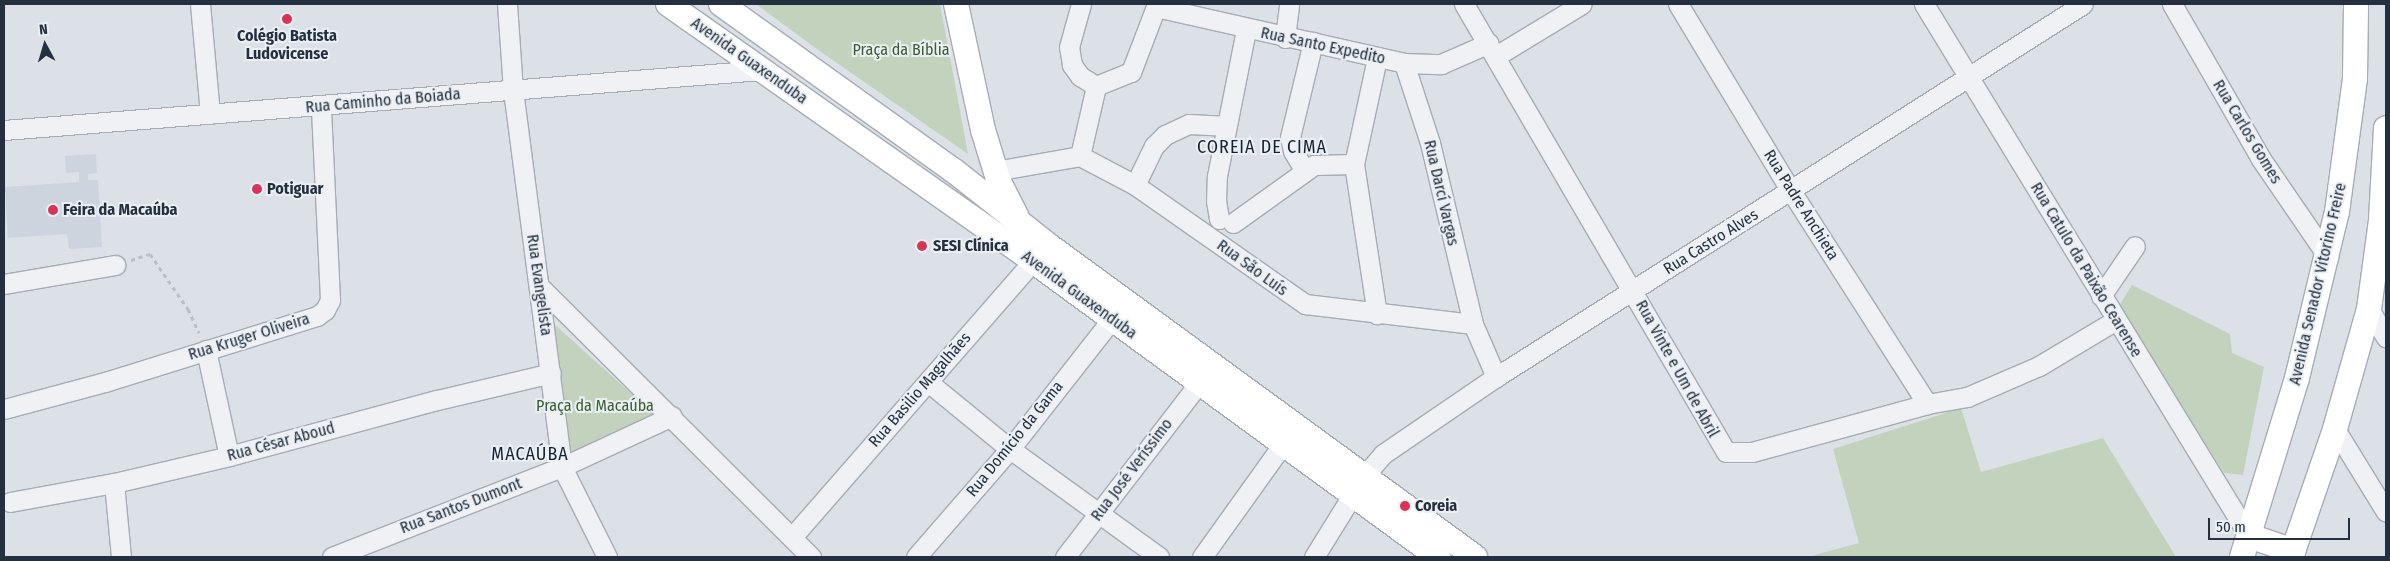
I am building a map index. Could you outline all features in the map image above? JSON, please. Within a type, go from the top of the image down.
[{"type":"main road","name":"Avenida Guaxenduba","points":[[668,4],[761,70],[1040,253],[1359,486],[1438,557]]},
{"type":"main road","name":"Avenida Guaxenduba","points":[[721,4],[953,170],[1020,224],[1040,253],[1112,319],[1199,383],[1283,444],[1359,486],[1475,557]]},
{"type":"main road","points":[[956,4],[964,54],[995,171],[1020,224]]},
{"type":"main road","name":"Avenida Senador Vitorino Freire","points":[[2245,547],[2297,378],[2328,257],[2344,168],[2354,78],[2356,4]]},
{"type":"main road","points":[[761,70],[776,64],[796,67],[920,157],[953,170]]},
{"type":"main road","points":[[2245,547],[2292,554],[2336,429],[2369,309],[2381,220],[2386,128]]},
{"type":"street","points":[[200,4],[210,114]]},
{"type":"street","name":"Rua Evangelista","points":[[507,4],[513,90],[562,467],[607,557]]},
{"type":"street","points":[[1080,4],[1069,46],[1070,56],[1080,76],[1096,86]]},
{"type":"street","points":[[1285,38],[1289,4]]},
{"type":"street","name":"Rua Vinte e Um de Abril","points":[[1464,4],[1634,291],[1726,452],[1752,452],[1927,404],[1967,397],[2039,366],[2116,320]]},
{"type":"street","name":"Rua Santo Expedito","points":[[1157,6],[1246,30],[1312,42],[1377,58],[1404,63],[1441,64],[1492,49],[1582,4]]},
{"type":"street","name":"Rua Padre Anchieta","points":[[1678,4],[1791,191],[1927,404]]},
{"type":"street","name":"Rua Catulo da Paixão Cearense","points":[[1924,4],[2116,320],[2245,547]]},
{"type":"street","name":"Rua Castro Alves","points":[[1314,557],[1359,486],[1383,454],[1496,378],[1791,191],[1967,76],[2083,4]]},
{"type":"street","name":"Rua Carlos Gomes","points":[[2172,4],[2261,159],[2328,257]]},
{"type":"street","points":[[1096,86],[1131,72],[1157,6]]},
{"type":"street","points":[[1246,30],[1224,126],[1217,176],[1226,221],[1305,171],[1326,163],[1354,164]]},
{"type":"street","points":[[1305,171],[1293,151],[1290,138],[1312,42]]},
{"type":"street","points":[[1377,58],[1354,164],[1377,314]]},
{"type":"street","name":"Rua Darcí Vargas","points":[[1404,63],[1430,143],[1473,324]]},
{"type":"street","name":"Rua Caminho da Boiada","points":[[4,130],[321,107],[761,70]]},
{"type":"street","points":[[995,171],[1080,156],[1096,86]]},
{"type":"street","name":"Rua Kruger Oliveira","points":[[4,409],[317,316],[325,310],[330,300],[321,107]]},
{"type":"street","points":[[1135,185],[1154,146],[1177,129],[1204,123],[1224,126]]},
{"type":"street","name":"Rua São Luís","points":[[1080,156],[1135,185],[1292,297],[1325,308],[1473,324]]},
{"type":"street","points":[[2101,296],[2135,246]]},
{"type":"street","name":"Rua Basilio Magalhães","points":[[793,536],[1040,253]]},
{"type":"street","points":[[4,284],[115,265]]},
{"type":"street","points":[[540,287],[793,536],[811,557]]},
{"type":"street","points":[[2369,309],[2385,332]]},
{"type":"street","name":"Rua Domício da Gama","points":[[916,557],[1010,449],[1112,319]]},
{"type":"street","points":[[1473,324],[1496,378]]},
{"type":"street","points":[[206,350],[230,456]]},
{"type":"street","name":"Rua César Aboud","points":[[10,502],[114,483],[230,456],[437,400],[551,373]]},
{"type":"street","points":[[928,382],[1010,449],[1159,557]]},
{"type":"street","name":"Rua José Veríssimo","points":[[1065,557],[1199,383]]},
{"type":"street","name":"Rua Santos Dumont","points":[[332,557],[562,467],[672,416]]},
{"type":"street","points":[[2336,429],[2386,512]]},
{"type":"street","points":[[1202,557],[1283,444]]},
{"type":"street","points":[[114,483],[122,557]]},
{"type":"path","points":[[115,265],[150,254],[188,309],[206,350]]},
{"type":"shaded area","name":"Feira da Macaúba","points":[[96,154],[97,173],[88,174],[88,180],[98,180],[102,247],[69,249],[67,234],[8,238],[5,187],[79,182],[79,172],[66,173],[65,156]]},
{"type":"green space","name":"Praça da Bíblia","points":[[756,4],[940,4],[968,154],[814,47]]},
{"type":"green space","points":[[2132,285],[2230,334],[2232,353],[2264,367],[2243,475],[2224,473],[2119,306]]},
{"type":"green space","name":"Praça da Macaúba","points":[[553,323],[655,415],[567,457]]},
{"type":"green space","points":[[1961,408],[1981,472],[2103,438],[2176,557],[1807,557],[1859,543],[1833,449]]},
{"type":"place","name":"Colégio Batista Ludovicense","points":[[287,19]]},
{"type":"place","name":"Potiguar","points":[[257,189]]},
{"type":"place","name":"Feira da Macaúba","points":[[53,210]]},
{"type":"place","name":"SESI Clínica","points":[[922,246]]},
{"type":"place","name":"Coreia","points":[[1405,506]]},
{"type":"district","name":"COREIA DE CIMA","points":[[1262,147]]},
{"type":"district","name":"MACAÚBA","points":[[530,454]]}]
